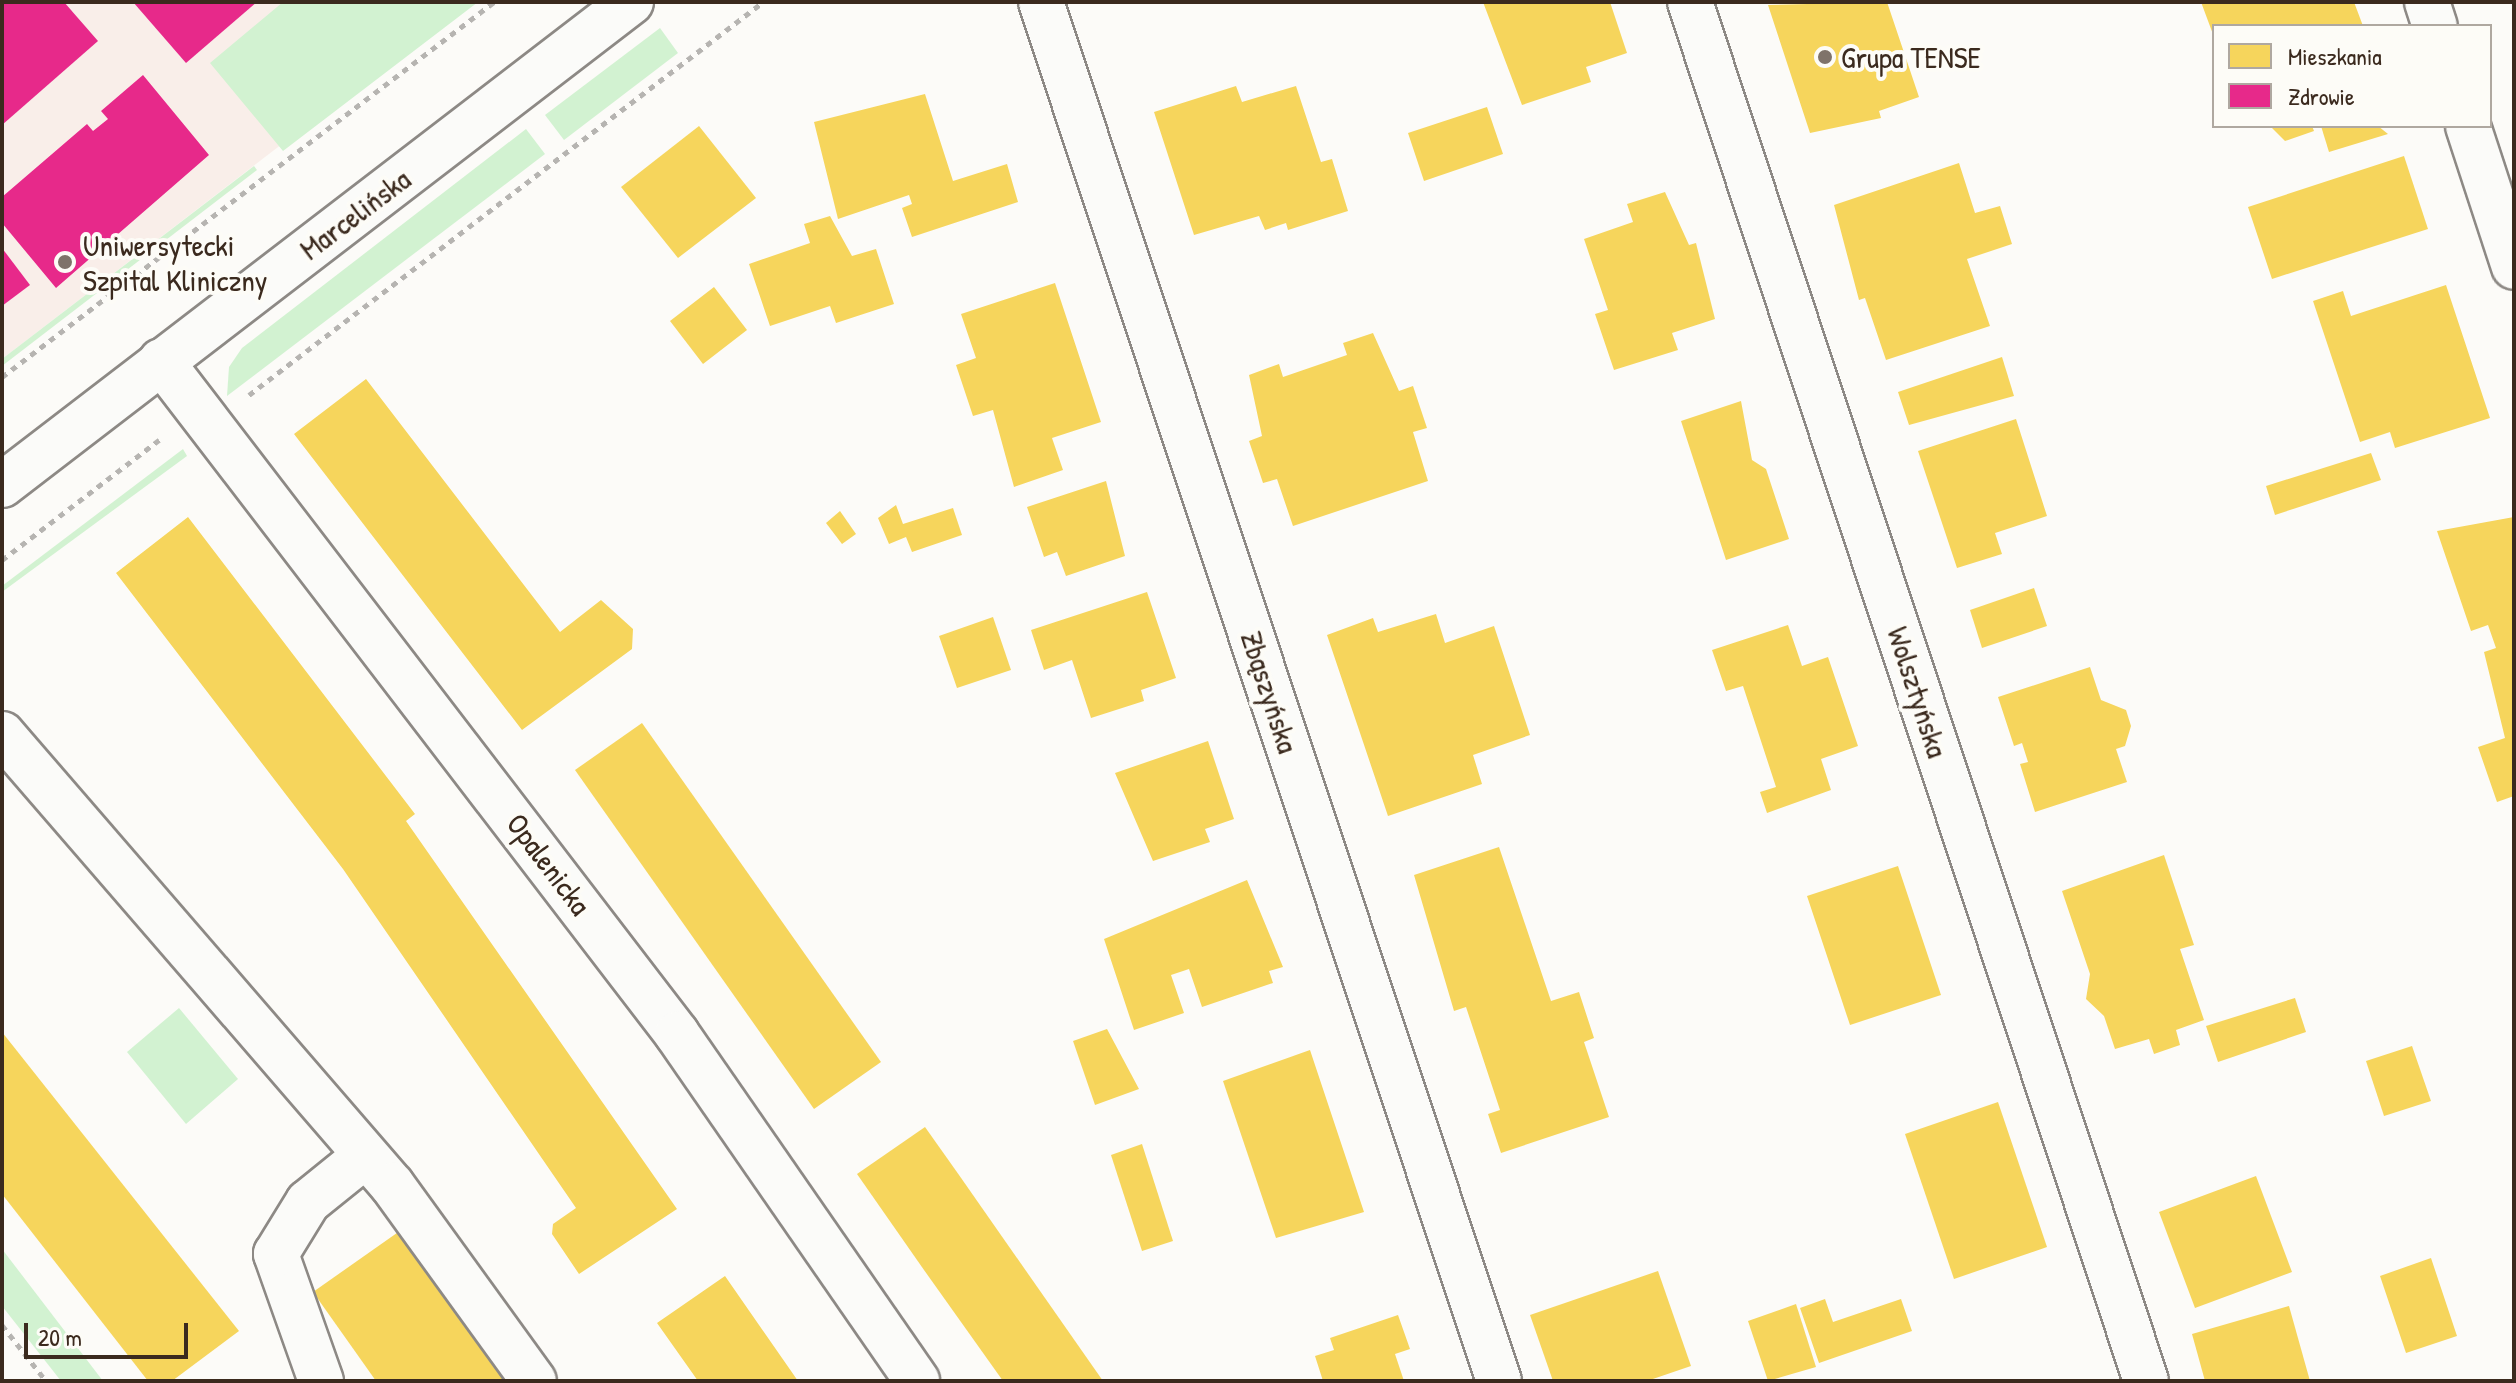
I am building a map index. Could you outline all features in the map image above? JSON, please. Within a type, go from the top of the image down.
[{"type":"street","name":"Marcelińska","points":[[2,485],[631,2]]},
{"type":"street","name":"Zbąszyńska","points":[[1041,2],[1499,1381]]},
{"type":"street","name":"Wolsztyńska","points":[[1690,2],[2146,1381]]},
{"type":"street","points":[[2427,2],[2434,24]]},
{"type":"street","points":[[2469,128],[2514,267]]},
{"type":"street","name":"Opalenicka","points":[[161,361],[677,1034],[917,1381]]},
{"type":"street","points":[[2,734],[365,1156],[534,1381]]},
{"type":"street","points":[[321,1381],[276,1254],[308,1202],[365,1156]]},
{"type":"path","points":[[2,377],[494,2]]},
{"type":"path","points":[[2,560],[162,438],[205,419],[267,382],[763,2]]},
{"type":"path","points":[[2,1325],[46,1381]]},
{"type":"shaded area","name":"Uniwersytecki Szpital Kliniczny","points":[[2,2],[467,2],[2,359]]},
{"type":"green space","points":[[283,2],[478,2],[283,151],[210,63]]},
{"type":"green space","points":[[660,28],[678,53],[564,140],[545,115]]},
{"type":"green space","points":[[526,129],[545,154],[227,396],[229,367],[242,348]]},
{"type":"green space","points":[[254,166],[257,170],[2,366],[2,359]]},
{"type":"green space","points":[[183,449],[187,456],[2,592],[2,586]]},
{"type":"green space","points":[[179,1008],[238,1079],[186,1124],[127,1052]]},
{"type":"green space","points":[[2,1249],[103,1381],[61,1381],[2,1306]]},
{"type":"building: Mieszkania","points":[[1483,2],[1610,2],[1627,53],[1586,67],[1591,82],[1522,105]]},
{"type":"building: Mieszkania","points":[[1887,2],[1919,97],[1879,111],[1881,118],[1810,133],[1768,5]]},
{"type":"building: Mieszkania","points":[[2201,2],[2354,2],[2362,24],[2212,24],[2212,32]]},
{"type":"building: Mieszkania","points":[[1236,86],[1242,102],[1296,86],[1321,162],[1332,159],[1348,211],[1288,230],[1286,223],[1265,230],[1259,216],[1194,235],[1154,112]]},
{"type":"building: Mieszkania","points":[[925,94],[953,181],[1007,164],[1018,202],[912,237],[902,208],[912,204],[909,195],[838,219],[814,122]]},
{"type":"building: Mieszkania","points":[[1487,107],[1503,154],[1424,181],[1408,133]]},
{"type":"building: Mieszkania","points":[[699,126],[756,198],[678,258],[621,187]]},
{"type":"building: Mieszkania","points":[[2272,128],[2313,128],[2314,131],[2285,141]]},
{"type":"building: Mieszkania","points":[[2322,128],[2380,128],[2388,134],[2329,152]]},
{"type":"building: Mieszkania","points":[[2404,156],[2428,229],[2272,279],[2248,207]]},
{"type":"building: Mieszkania","points":[[1959,163],[1975,213],[2000,206],[2012,244],[1967,259],[1990,326],[1886,360],[1865,298],[1859,300],[1834,205]]},
{"type":"building: Mieszkania","points":[[1665,192],[1689,245],[1696,243],[1715,319],[1672,333],[1678,350],[1614,370],[1595,314],[1608,310],[1584,239],[1633,222],[1627,204]]},
{"type":"building: Mieszkania","points":[[830,216],[852,256],[876,249],[894,304],[836,323],[830,306],[770,326],[749,264],[810,243],[804,224]]},
{"type":"building: Mieszkania","points":[[1055,283],[1101,422],[1052,438],[1063,470],[1014,487],[993,410],[973,416],[956,365],[976,358],[961,314]]},
{"type":"building: Mieszkania","points":[[2446,285],[2490,418],[2395,448],[2390,432],[2360,442],[2313,301],[2343,291],[2351,316]]},
{"type":"building: Mieszkania","points":[[714,287],[747,330],[703,364],[670,321]]},
{"type":"building: Mieszkania","points":[[1373,333],[1399,391],[1413,386],[1427,428],[1413,432],[1428,481],[1293,526],[1277,479],[1263,483],[1249,441],[1262,436],[1249,375],[1279,364],[1283,377],[1347,355],[1343,343]]},
{"type":"building: Mieszkania","points":[[2002,357],[2014,396],[1909,425],[1898,392]]},
{"type":"building: Mieszkania","points":[[366,379],[560,632],[601,600],[633,629],[632,649],[522,730],[294,434]]},
{"type":"building: Mieszkania","points":[[1741,401],[1752,460],[1766,469],[1789,539],[1726,560],[1681,421]]},
{"type":"building: Mieszkania","points":[[2016,419],[2047,516],[1995,533],[2002,554],[1957,568],[1918,451]]},
{"type":"building: Mieszkania","points":[[2371,453],[2381,480],[2275,515],[2266,486]]},
{"type":"building: Mieszkania","points":[[1106,481],[1125,556],[1066,576],[1057,552],[1044,557],[1027,507]]},
{"type":"building: Mieszkania","points":[[896,505],[903,524],[953,508],[962,535],[912,552],[906,537],[889,544],[878,518]]},
{"type":"building: Mieszkania","points":[[840,511],[856,534],[842,544],[826,523]]},
{"type":"building: Mieszkania","points":[[188,517],[415,814],[406,821],[677,1209],[579,1274],[552,1234],[553,1224],[576,1208],[343,869],[116,573]]},
{"type":"building: Mieszkania","points":[[2514,517],[2514,796],[2497,802],[2478,747],[2505,738],[2484,652],[2496,648],[2488,625],[2471,631],[2437,531]]},
{"type":"building: Mieszkania","points":[[2034,588],[2047,626],[1982,648],[1970,610]]},
{"type":"building: Mieszkania","points":[[1147,592],[1176,678],[1141,690],[1144,701],[1091,718],[1072,660],[1044,670],[1031,630]]},
{"type":"building: Mieszkania","points":[[1436,614],[1445,643],[1494,626],[1530,735],[1473,755],[1482,784],[1388,816],[1327,635],[1373,618],[1378,632]]},
{"type":"building: Mieszkania","points":[[993,617],[1011,670],[957,688],[939,636]]},
{"type":"building: Mieszkania","points":[[1788,625],[1802,666],[1828,657],[1858,746],[1821,759],[1831,790],[1767,813],[1760,792],[1776,787],[1743,686],[1726,691],[1712,650]]},
{"type":"building: Mieszkania","points":[[2090,667],[2101,700],[2126,710],[2131,726],[2125,746],[2116,749],[2127,782],[2035,812],[2020,764],[2028,762],[2022,743],[2014,746],[1998,697]]},
{"type":"building: Mieszkania","points":[[642,723],[881,1062],[814,1109],[575,770]]},
{"type":"building: Mieszkania","points":[[1208,741],[1234,819],[1205,829],[1210,842],[1153,861],[1115,773]]},
{"type":"building: Mieszkania","points":[[1499,847],[1551,1001],[1579,992],[1594,1038],[1584,1042],[1609,1117],[1501,1153],[1488,1114],[1500,1110],[1466,1007],[1454,1011],[1414,875]]},
{"type":"building: Mieszkania","points":[[2164,855],[2194,945],[2180,949],[2204,1020],[2176,1030],[2180,1045],[2154,1054],[2149,1039],[2115,1049],[2104,1016],[2086,999],[2090,974],[2062,891]]},
{"type":"building: Mieszkania","points":[[1898,866],[1941,995],[1850,1025],[1807,896]]},
{"type":"building: Mieszkania","points":[[1247,880],[1283,967],[1269,971],[1273,983],[1202,1007],[1189,969],[1171,975],[1184,1013],[1134,1030],[1104,939]]},
{"type":"building: Mieszkania","points":[[2295,998],[2306,1032],[2218,1062],[2206,1026]]},
{"type":"building: Mieszkania","points":[[1107,1029],[1139,1089],[1095,1105],[1073,1041]]},
{"type":"building: Mieszkania","points":[[2,1032],[239,1331],[172,1381],[148,1381],[2,1194]]},
{"type":"building: Mieszkania","points":[[2412,1046],[2431,1101],[2384,1116],[2366,1061]]},
{"type":"building: Mieszkania","points":[[1310,1050],[1364,1212],[1276,1238],[1223,1081]]},
{"type":"building: Mieszkania","points":[[1998,1102],[2047,1247],[1954,1279],[1905,1134]]},
{"type":"building: Mieszkania","points":[[925,1127],[1103,1381],[1003,1381],[924,1270],[857,1174]]},
{"type":"building: Mieszkania","points":[[1142,1144],[1173,1241],[1142,1251],[1111,1155]]},
{"type":"building: Mieszkania","points":[[2256,1176],[2292,1272],[2195,1308],[2159,1212]]},
{"type":"building: Mieszkania","points":[[404,1228],[513,1381],[376,1381],[313,1292]]},
{"type":"building: Mieszkania","points":[[2431,1258],[2457,1336],[2406,1353],[2380,1276]]},
{"type":"building: Mieszkania","points":[[1658,1271],[1691,1366],[1647,1381],[1553,1381],[1530,1315]]},
{"type":"building: Mieszkania","points":[[725,1276],[798,1381],[698,1381],[657,1323]]},
{"type":"building: Mieszkania","points":[[1825,1299],[1833,1322],[1901,1299],[1912,1331],[1819,1363],[1800,1308]]},
{"type":"building: Mieszkania","points":[[1796,1304],[1816,1367],[1768,1381],[1748,1321]]},
{"type":"building: Mieszkania","points":[[2289,1306],[2310,1381],[2205,1381],[2192,1334]]},
{"type":"building: Mieszkania","points":[[1398,1315],[1410,1349],[1395,1354],[1404,1381],[1323,1381],[1315,1356],[1334,1350],[1330,1338]]},
{"type":"building: Zdrowie","points":[[2,2],[64,2],[98,41],[2,125]]},
{"type":"building: Zdrowie","points":[[133,2],[257,2],[186,63]]},
{"type":"building: Zdrowie","points":[[143,75],[209,155],[56,288],[2,223],[2,197],[87,124],[93,131],[108,119],[101,111]]},
{"type":"building: Zdrowie","points":[[2,248],[30,285],[2,306]]},
{"type":"place","name":"Grupa TENSE","points":[[1825,57]]},
{"type":"place","name":"Uniwersytecki Szpital Kliniczny","points":[[65,262]]}]
